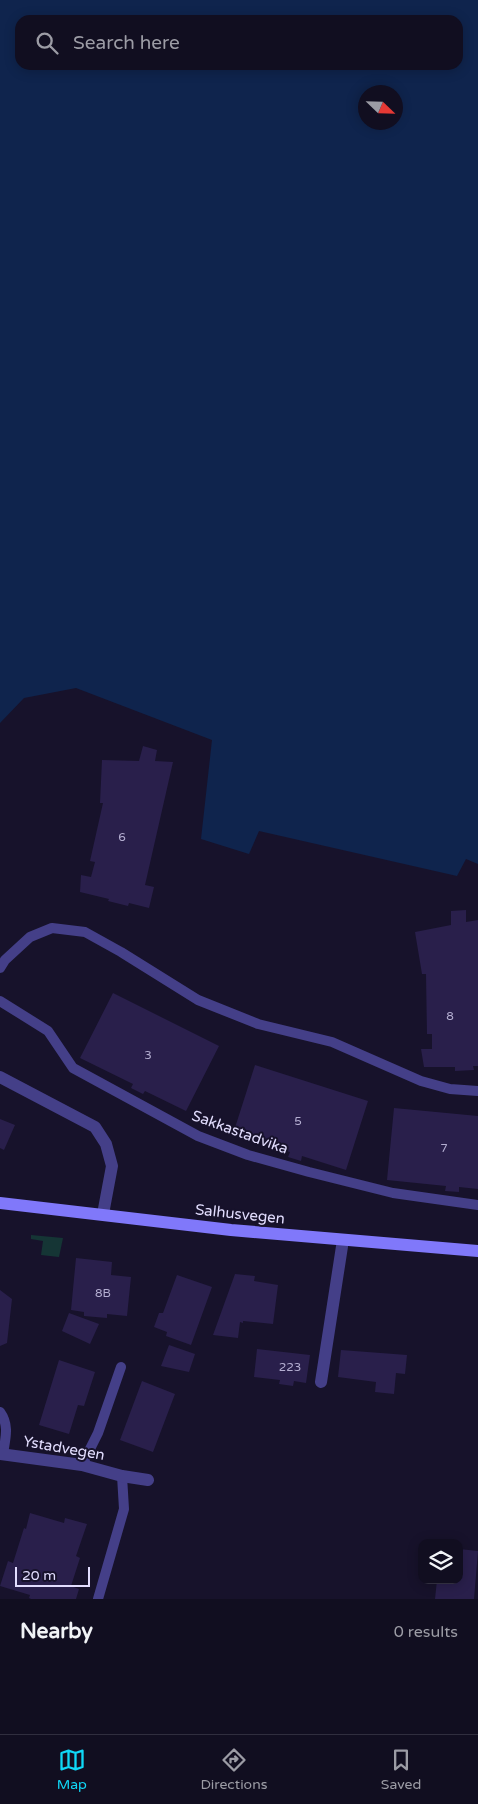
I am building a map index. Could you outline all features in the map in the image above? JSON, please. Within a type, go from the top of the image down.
[{"type":"main road","name":"Salhusvegen","points":[[0,1203],[231,1230],[478,1251]]},
{"type":"street","points":[[0,1077],[95,1128],[106,1144],[112,1166],[103,1214]]},
{"type":"street","points":[[321,1382],[343,1240]]},
{"type":"street","name":"Ystadvegen","points":[[1,1454],[82,1465],[122,1476],[148,1480]]},
{"type":"lane","points":[[0,968],[5,960],[30,937],[52,928],[85,932],[198,1000],[258,1024],[332,1042],[421,1081],[450,1089],[478,1091]]},
{"type":"lane","name":"Sakkastadvika","points":[[0,1001],[48,1031],[73,1068],[198,1136],[248,1155],[318,1175],[393,1193],[478,1205]]},
{"type":"lane","points":[[82,1465],[98,1433],[121,1367]]},
{"type":"lane","points":[[0,1412],[5,1420],[7,1429],[1,1454]]},
{"type":"lane","points":[[98,1599],[124,1509],[122,1476]]},
{"type":"green space","points":[[31,1235],[63,1238],[59,1257],[41,1255],[43,1241],[31,1239]]},
{"type":"water","points":[[0,0],[478,0],[478,864],[466,859],[457,876],[259,831],[249,854],[201,839],[212,740],[76,688],[24,698],[0,723]]},
{"type":"building","points":[[143,746],[157,750],[155,761],[173,762],[145,885],[154,887],[149,908],[129,903],[128,906],[80,892],[81,875],[91,877],[95,862],[90,861],[103,803],[100,803],[102,760],[139,761]]},
{"type":"building","points":[[466,910],[466,922],[478,920],[478,1066],[473,1066],[474,1070],[455,1071],[455,1067],[424,1067],[421,1049],[432,1049],[432,1034],[427,1034],[426,974],[422,974],[415,932],[451,925],[451,911]]},
{"type":"building","points":[[113,993],[219,1046],[186,1111],[145,1091],[143,1094],[131,1088],[133,1084],[80,1058]]},
{"type":"building","points":[[255,1065],[368,1101],[346,1170],[302,1156],[301,1161],[288,1157],[290,1152],[233,1134]]},
{"type":"building","points":[[394,1108],[478,1116],[478,1189],[459,1187],[459,1192],[445,1191],[446,1186],[387,1180]]},
{"type":"building","points":[[0,1119],[15,1125],[4,1150],[0,1148]]},
{"type":"building","points":[[76,1258],[112,1262],[111,1275],[131,1277],[127,1316],[107,1314],[107,1318],[84,1316],[84,1312],[71,1310]]},
{"type":"building","points":[[235,1274],[255,1276],[254,1281],[278,1285],[273,1324],[243,1321],[243,1323],[240,1322],[238,1338],[213,1335]]},
{"type":"building","points":[[177,1275],[212,1287],[191,1345],[166,1336],[167,1332],[154,1327],[159,1313],[163,1313]]},
{"type":"building","points":[[0,1290],[12,1299],[7,1343],[0,1346]]},
{"type":"building","points":[[69,1313],[99,1324],[90,1344],[62,1331]]},
{"type":"building","points":[[169,1345],[195,1354],[189,1372],[161,1366]]},
{"type":"building","points":[[257,1349],[310,1355],[306,1383],[294,1381],[293,1386],[279,1384],[280,1380],[254,1377]]},
{"type":"building","points":[[341,1350],[407,1355],[405,1374],[396,1373],[394,1394],[375,1392],[376,1382],[338,1377]]},
{"type":"building","points":[[59,1360],[95,1372],[84,1406],[78,1405],[69,1434],[39,1425]]},
{"type":"building","points":[[142,1381],[175,1394],[153,1452],[120,1440]]},
{"type":"building","points":[[30,1513],[64,1523],[65,1518],[87,1524],[76,1556],[80,1558],[71,1586],[79,1589],[76,1599],[31,1599],[29,1598],[30,1595],[0,1586],[8,1561],[13,1563]]},
{"type":"building","points":[[463,1549],[478,1551],[474,1599],[435,1599],[437,1584],[463,1584]]}]
